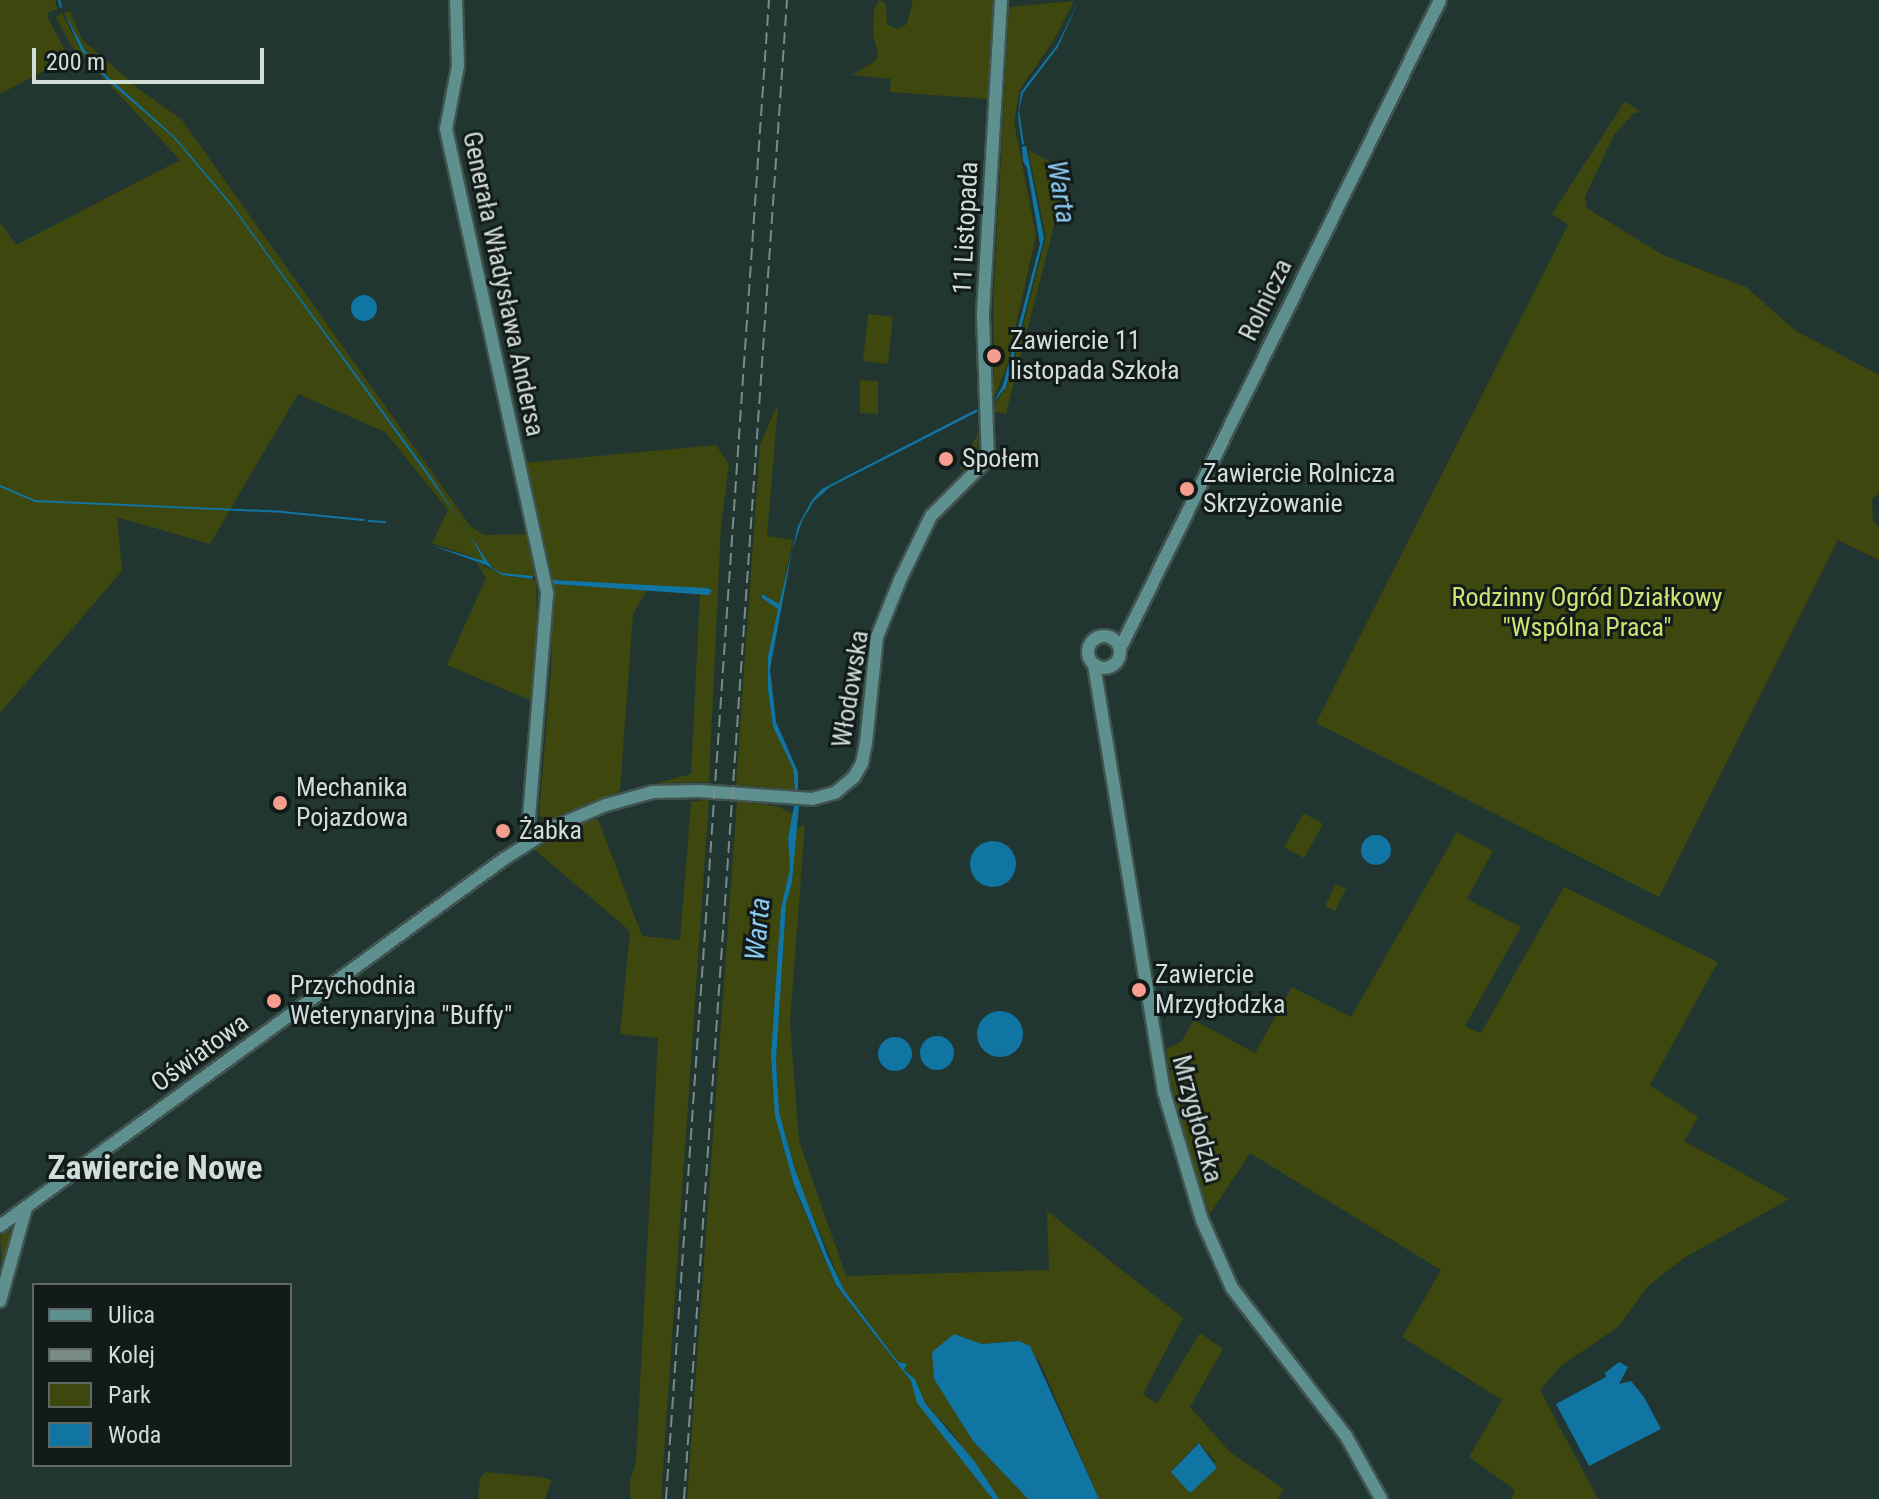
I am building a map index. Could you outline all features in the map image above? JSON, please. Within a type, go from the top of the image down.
[{"type":"street","name":"Generała Władysława Andersa","points":[[456,0],[458,66],[446,129],[545,580],[547,616],[527,843]]},
{"type":"street","name":"11 Listopada","points":[[988,459],[983,313],[1001,0]]},
{"type":"street","name":"Rolnicza","points":[[1116,644],[1133,621],[1440,0]]},
{"type":"street","name":"Włodowska","points":[[633,796],[683,790],[809,799],[840,790],[859,769],[866,743],[877,637],[900,580],[931,516],[988,459]]},
{"type":"street","points":[[1101,636],[1116,644],[1118,660],[1107,668],[1094,665],[1087,652],[1091,641],[1101,636]]},
{"type":"street","name":"Mrzygłodzka","points":[[1094,665],[1164,1092],[1202,1220],[1232,1288],[1346,1436],[1381,1499]]},
{"type":"street","name":"Mrzygłodzka","points":[[1099,698],[1107,668]]},
{"type":"street","name":"Oświatowa","points":[[0,1226],[527,843],[564,822],[633,796]]},
{"type":"street","points":[[0,1301],[26,1208]]},
{"type":"green space","points":[[0,0],[55,0],[57,9],[48,13],[48,18],[69,58],[0,94]]},
{"type":"green space","points":[[879,0],[886,4],[887,24],[897,29],[907,24],[913,0],[994,0],[988,99],[890,92],[891,79],[852,75],[875,61],[878,54],[873,35],[874,10]]},
{"type":"green space","points":[[1074,1],[1054,40],[1020,89],[1014,122],[1036,235],[1007,366],[994,398],[993,305],[1009,7]]},
{"type":"green space","points":[[70,11],[82,39],[139,89],[182,120],[471,527],[484,535],[526,534],[536,577],[502,573],[492,568],[429,474],[230,202],[175,137],[122,92],[84,49],[64,12]]},
{"type":"green space","points":[[62,13],[81,50],[106,79],[173,137],[232,207],[467,530],[484,561],[432,543],[448,510],[385,432],[298,394],[210,544],[117,517],[122,571],[0,713],[0,222],[16,245],[180,160],[80,53],[76,54],[56,18]]},
{"type":"green space","name":"Rodzinny Ogród Działkowy \"Wspólna Praca\"","points":[[1625,101],[1641,112],[1634,113],[1614,135],[1585,197],[1587,208],[1663,255],[1746,287],[1796,331],[1879,375],[1879,493],[1872,499],[1873,520],[1879,528],[1879,560],[1838,540],[1659,897],[1316,723],[1568,225],[1552,214]]},
{"type":"green space","points":[[1028,150],[1068,171],[1006,414],[995,412],[995,403],[1007,386],[1046,237]]},
{"type":"green space","points":[[868,314],[893,317],[888,364],[863,361]]},
{"type":"green space","points":[[860,380],[878,381],[878,414],[860,413]]},
{"type":"green space","points":[[778,404],[767,536],[793,540],[779,605],[763,594],[762,598],[778,609],[768,656],[768,690],[773,727],[793,768],[795,790],[736,785],[760,444]]},
{"type":"green space","points":[[979,431],[976,458],[966,471],[960,469]]},
{"type":"green space","points":[[716,445],[729,464],[721,526],[709,782],[657,783],[691,774],[700,593],[710,595],[703,589],[553,580],[523,463]]},
{"type":"green space","points":[[476,562],[502,575],[536,580],[537,621],[530,700],[447,665],[486,578]]},
{"type":"green space","points":[[553,584],[647,590],[633,614],[620,791],[546,822],[539,814],[551,669]]},
{"type":"green space","points":[[709,799],[661,1499],[630,1499],[630,1481],[636,1462],[658,1038],[620,1034],[630,931],[534,849],[583,822],[598,819],[642,936],[680,940],[691,802]]},
{"type":"green space","points":[[737,801],[777,806],[793,814],[788,838],[790,869],[781,908],[771,1064],[779,1132],[796,1192],[836,1286],[911,1381],[917,1403],[993,1499],[687,1499]]},
{"type":"green space","points":[[1304,813],[1323,824],[1304,858],[1284,847]]},
{"type":"green space","points":[[805,824],[790,1022],[799,1141],[846,1276],[1049,1270],[1047,1211],[1183,1318],[1143,1394],[1157,1404],[1200,1333],[1223,1349],[1190,1407],[1230,1452],[1284,1489],[1278,1499],[1099,1499],[1040,1362],[1019,1341],[982,1344],[954,1334],[934,1379],[973,1441],[1028,1499],[999,1499],[951,1431],[925,1403],[915,1379],[904,1370],[907,1364],[898,1362],[844,1290],[799,1183],[779,1112],[776,1060],[786,904],[792,882],[795,830]],"holes":[[[1199,1443],[1216,1462],[1171,1472]]]},
{"type":"green space","points":[[1457,832],[1493,851],[1467,899],[1521,927],[1465,1026],[1481,1033],[1564,887],[1718,962],[1650,1085],[1698,1117],[1684,1141],[1789,1199],[1684,1258],[1647,1287],[1618,1327],[1561,1366],[1540,1390],[1598,1499],[1511,1499],[1515,1490],[1469,1457],[1502,1400],[1402,1337],[1441,1270],[1250,1153],[1210,1214],[1178,1122],[1166,1049],[1181,1042],[1194,1020],[1255,1053],[1292,987],[1351,1017]]},
{"type":"green space","points":[[1336,884],[1346,889],[1335,911],[1325,906]]},
{"type":"green space","points":[[7,1229],[14,1234],[2,1265],[0,1232]]},
{"type":"green space","points":[[485,1472],[552,1480],[545,1499],[478,1499],[480,1479]]},
{"type":"water","points":[[1079,0],[1058,47],[1023,93],[1019,111],[1022,145],[1018,116],[1021,92],[1057,45]]},
{"type":"water","points":[[64,12],[84,49],[106,75],[175,137],[230,202],[461,522],[232,207],[173,137],[106,79],[81,50]]},
{"type":"water","points":[[1026,146],[1044,238],[1006,387],[993,403],[1003,385],[1040,244],[1027,168],[1023,161],[1022,147]]},
{"type":"water","points":[[364,295],[373,299],[377,308],[373,317],[364,321],[355,317],[351,308],[355,299]]},
{"type":"water","points":[[977,409],[977,412],[830,487],[814,501],[802,521],[792,551],[770,669],[776,722],[798,772],[798,791],[795,790],[793,768],[773,727],[768,690],[768,656],[778,609],[762,598],[762,594],[779,604],[798,526],[812,500],[822,489]]},
{"type":"water","points":[[469,534],[492,568],[502,573],[533,576],[532,579],[502,575],[486,565],[431,545],[484,561]]},
{"type":"water","points":[[553,580],[712,590],[709,595],[553,584]]},
{"type":"water","points":[[794,806],[799,806],[792,882],[786,904],[776,1061],[779,1112],[795,1170],[844,1290],[898,1362],[907,1364],[904,1370],[915,1379],[925,1403],[975,1462],[999,1499],[993,1499],[987,1492],[917,1403],[911,1381],[836,1285],[794,1185],[775,1116],[771,1056],[781,908],[790,869],[788,838]]},
{"type":"water","points":[[1376,835],[1382,836],[1390,844],[1390,856],[1382,864],[1376,865],[1370,864],[1362,856],[1361,850],[1362,844],[1370,836]]},
{"type":"water","points":[[993,841],[1009,848],[1016,864],[1009,880],[993,887],[977,880],[970,864],[977,848]]},
{"type":"water","points":[[1000,1011],[1016,1018],[1023,1034],[1016,1050],[1000,1057],[984,1050],[977,1034],[984,1018]]},
{"type":"water","points":[[937,1036],[949,1041],[954,1053],[949,1065],[937,1070],[925,1065],[920,1053],[925,1041]]},
{"type":"water","points":[[895,1037],[907,1042],[912,1054],[907,1066],[895,1071],[883,1066],[878,1054],[883,1042]]},
{"type":"water","points":[[954,1334],[982,1344],[1019,1341],[1030,1346],[1099,1499],[1028,1499],[973,1441],[934,1379],[932,1352]]},
{"type":"water","points":[[1619,1362],[1628,1367],[1619,1384],[1631,1381],[1644,1397],[1661,1429],[1589,1466],[1556,1404],[1606,1377],[1605,1373]]},
{"type":"water","points":[[1199,1443],[1217,1468],[1190,1493],[1171,1472]]},
{"type":"waterway","points":[[59,0],[61,7]]},
{"type":"waterway","points":[[0,486],[35,501],[282,512],[364,520]]},
{"type":"waterway","points":[[369,521],[385,522]]},
{"type":"railway","points":[[666,1499],[769,0]]},
{"type":"railway","points":[[684,1499],[787,0]]},
{"type":"place","name":"Zawiercie 11 listopada Szkoła","points":[[994,356]]},
{"type":"place","name":"Społem","points":[[946,459]]},
{"type":"place","name":"Zawiercie Rolnicza Skrzyżowanie","points":[[1187,489]]},
{"type":"place","name":"Mechanika Pojazdowa","points":[[280,803]]},
{"type":"place","name":"Żabka","points":[[503,831]]},
{"type":"place","name":"Zawiercie Mrzygłodzka","points":[[1139,990]]},
{"type":"place","name":"Przychodnia Weterynaryjna \"Buffy\"","points":[[274,1001]]},
{"type":"district","name":"Zawiercie Nowe","points":[[155,1168]]},
{"type":"water label","name":"Warta","points":[[1061,192]]},
{"type":"water label","name":"Warta","points":[[758,929]]}]
